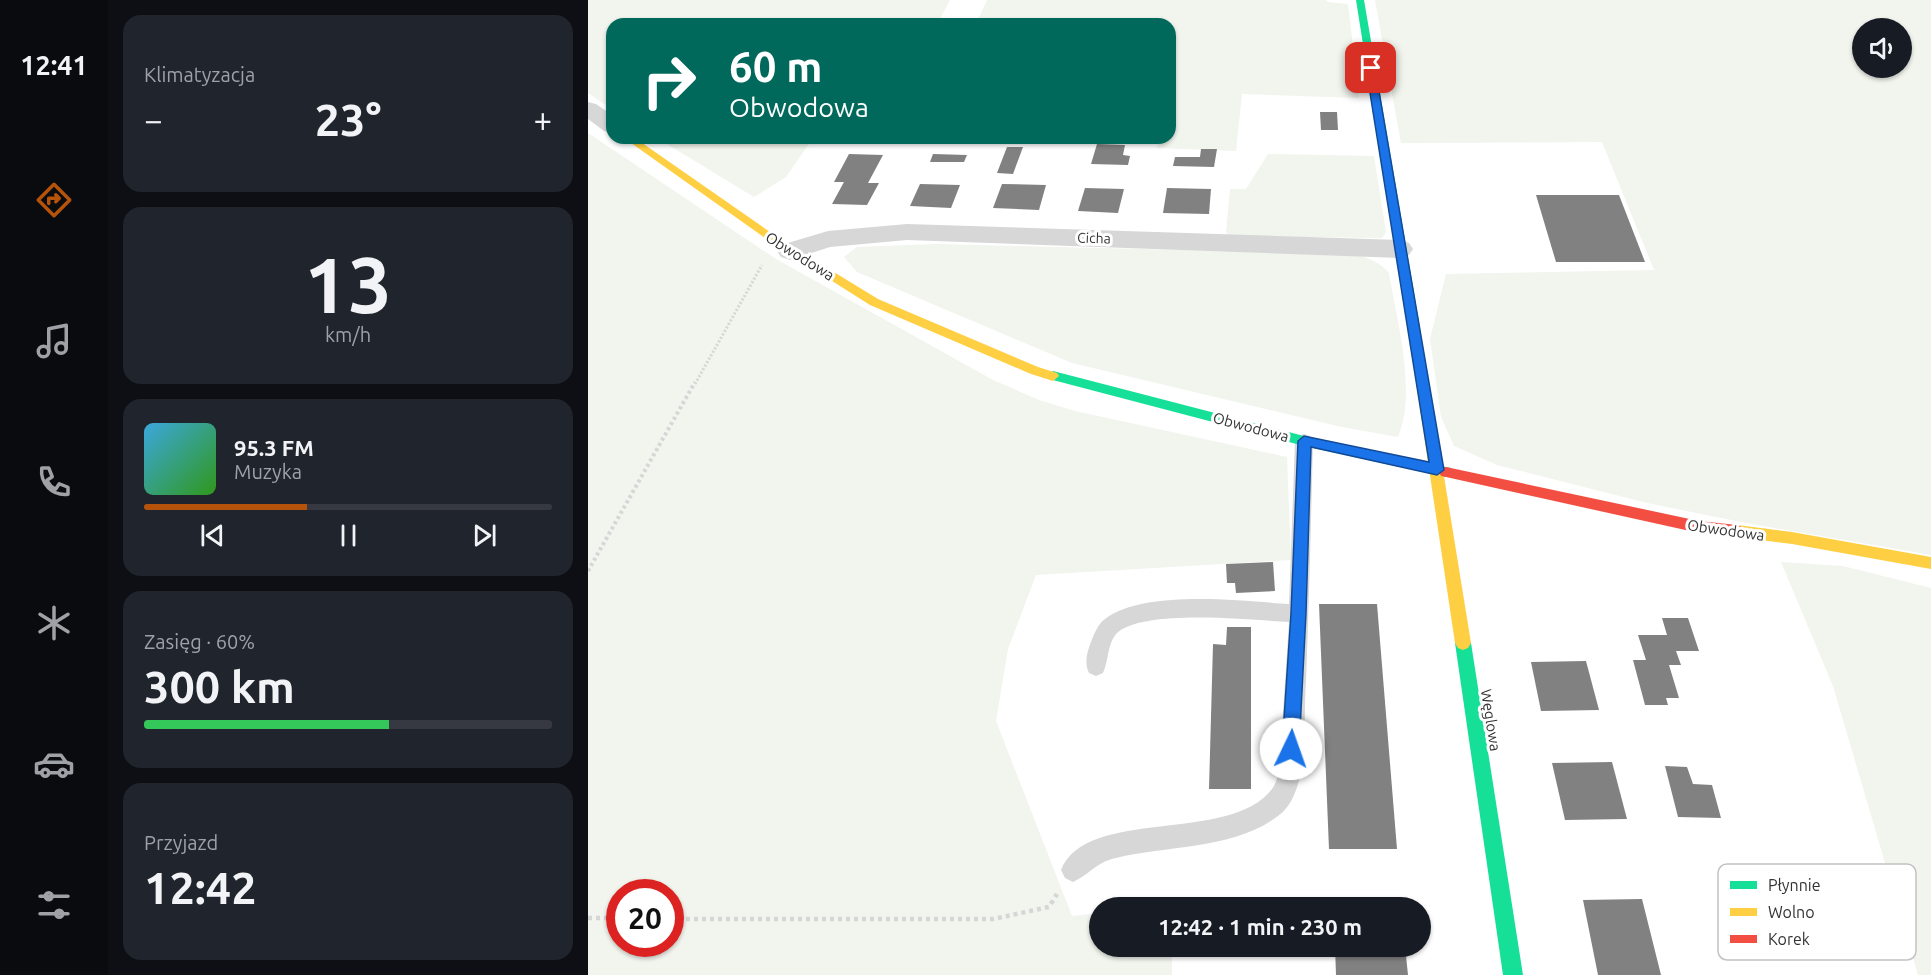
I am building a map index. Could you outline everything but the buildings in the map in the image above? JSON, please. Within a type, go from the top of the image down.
[{"type":"street","points":[[1360,0],[1437,470]]},
{"type":"street","points":[[588,109],[606,122]]},
{"type":"street","name":"Obwodowa","points":[[638,144],[783,246],[874,302],[1035,371],[1304,441],[1699,527],[1792,538],[1931,563]]},
{"type":"street","name":"Cicha","points":[[783,246],[828,239],[907,232],[1400,249]]},
{"type":"street","name":"Węglowa","points":[[1437,470],[1513,975]]},
{"type":"lane","points":[[1073,870],[1079,861],[1093,853],[1140,839],[1234,826],[1262,813],[1282,794],[1290,772],[1299,613],[1304,441]]},
{"type":"lane","points":[[1096,666],[1098,645],[1112,625],[1134,614],[1167,609],[1299,613]]},
{"type":"path","points":[[588,571],[783,246]]},
{"type":"path","points":[[684,919],[993,920],[1049,908],[1073,870]]},
{"type":"path","points":[[588,918],[606,918]]},
{"type":"shaded area","points":[[588,0],[950,0],[940,18],[606,18],[606,105],[588,93]]},
{"type":"shaded area","points":[[987,0],[1326,0],[1348,4],[1359,98],[1242,94],[1236,151],[1157,148],[1158,144],[1176,144],[1176,18],[979,18]]},
{"type":"shaded area","points":[[1375,0],[1931,0],[1931,555],[1746,523],[1647,503],[1497,465],[1454,446],[1441,417],[1430,339],[1446,274],[1654,270],[1602,142],[1401,143]]},
{"type":"shaded area","points":[[588,133],[776,259],[993,380],[1039,400],[1075,411],[1287,457],[1291,560],[1036,575],[1008,649],[996,721],[1072,916],[1089,914],[1089,957],[1172,957],[1172,975],[588,975]]},
{"type":"shaded area","points":[[667,144],[809,144],[786,177],[754,197]]},
{"type":"shaded area","points":[[1268,154],[1374,156],[1386,232],[1382,238],[1230,236],[1226,232],[1230,189],[1246,189]]},
{"type":"shaded area","points":[[935,244],[1354,254],[1369,259],[1378,263],[1389,273],[1404,356],[1406,399],[1398,437],[1342,427],[1072,363],[857,272],[844,257],[857,247]]},
{"type":"shaded area","points":[[1781,562],[1843,566],[1931,588],[1931,975],[1918,975],[1914,960],[1916,960],[1916,864],[1885,864],[1833,686]]},
{"type":"traffic: fast","points":[[1360,0],[1414,328]]},
{"type":"traffic: fast","points":[[1053,376],[1304,441],[1446,472]]},
{"type":"traffic: fast","points":[[1463,643],[1513,975]]},
{"type":"traffic: slow","points":[[638,144],[776,241],[874,302],[1035,371],[1053,376]]},
{"type":"traffic: slow","points":[[1414,328],[1463,643]]},
{"type":"traffic: slow","points":[[1737,531],[1792,538],[1931,563]]},
{"type":"traffic: jam","points":[[1446,472],[1699,527],[1737,531]]},
{"type":"route","points":[[1291,749],[1299,613],[1304,441],[1437,470],[1371,68]]}]
